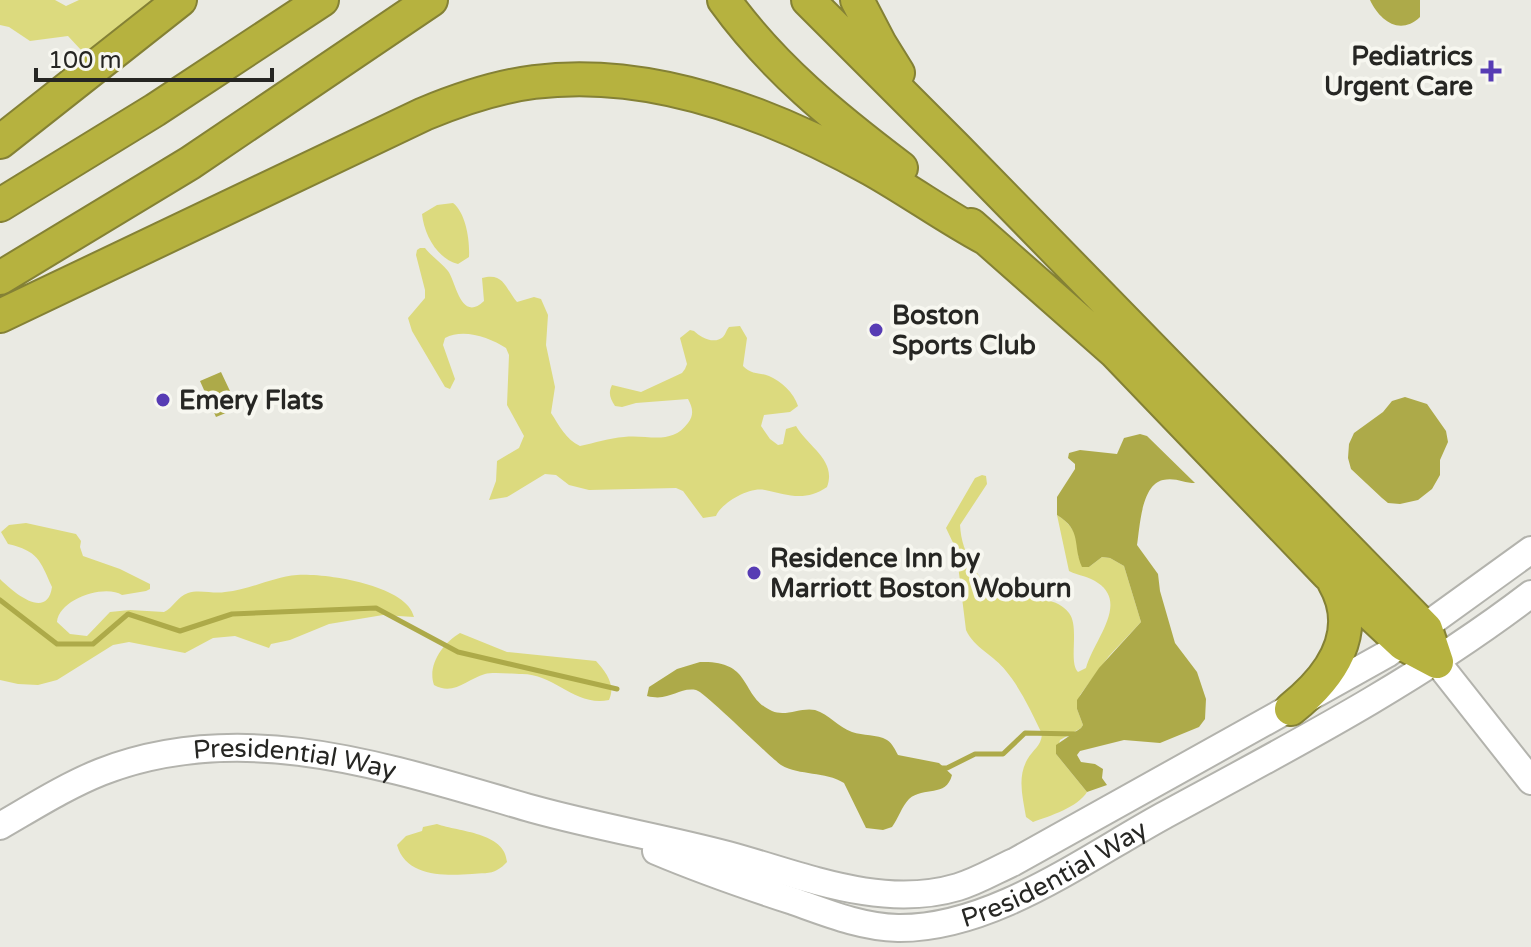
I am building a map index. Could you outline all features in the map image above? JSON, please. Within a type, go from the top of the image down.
[{"type":"highway","points":[[0,142],[180,0]]},
{"type":"highway","points":[[0,205],[155,110],[322,0]]},
{"type":"highway","points":[[0,278],[214,147],[431,0]]},
{"type":"highway","points":[[724,0],[773,61],[836,118],[944,201],[1115,352],[1327,573],[1338,588],[1344,604],[1345,637],[1330,670],[1291,709]]},
{"type":"highway","points":[[857,0],[891,62],[956,148]]},
{"type":"highway","points":[[810,2],[956,148],[1437,662]]},
{"type":"highway","points":[[0,316],[444,105],[492,89],[551,80],[593,79],[663,89],[785,127],[873,171],[985,238]]},
{"type":"highway","points":[[1327,573],[1414,636]]},
{"type":"street","name":"Presidential Way","points":[[0,826],[72,786],[123,764],[171,753],[247,747],[306,751],[358,761],[596,827],[714,851],[873,894],[925,894],[961,886],[1014,862],[1291,709],[1414,636],[1531,550]]},
{"type":"street","name":"Presidential Way","points":[[596,827],[711,874],[862,924],[899,928],[951,923],[982,913],[1027,892],[1331,726],[1437,662],[1531,594]]},
{"type":"street","points":[[1437,662],[1531,781]]},
{"type":"shaded area","points":[[0,0],[55,0],[66,6],[79,0],[194,0],[85,58],[68,36],[30,41],[9,27],[0,25]]},
{"type":"shaded area","points":[[1370,0],[1420,0],[1420,17],[1405,25],[1391,24],[1379,14]]},
{"type":"shaded area","points":[[453,203],[464,220],[469,243],[469,257],[458,264],[444,257],[433,245],[422,214],[437,205]]},
{"type":"shaded area","points":[[420,248],[425,248],[446,268],[460,298],[470,307],[484,301],[482,278],[489,277],[500,279],[517,302],[534,297],[541,299],[548,315],[546,345],[555,387],[551,413],[567,436],[580,446],[633,436],[667,437],[681,430],[692,414],[688,399],[615,406],[610,396],[612,385],[641,392],[682,373],[687,364],[680,338],[690,330],[716,340],[723,337],[729,327],[740,326],[747,338],[743,366],[778,381],[790,392],[798,406],[790,412],[764,415],[761,426],[778,445],[783,444],[786,429],[796,426],[825,461],[829,477],[827,487],[804,496],[759,489],[730,501],[716,516],[703,518],[683,491],[676,488],[589,490],[569,485],[556,475],[545,474],[507,497],[489,500],[496,481],[497,461],[519,448],[524,436],[507,405],[509,355],[506,348],[476,335],[460,334],[445,338],[443,345],[455,379],[450,389],[445,387],[412,331],[408,318],[425,298],[416,255]]},
{"type":"shaded area","points":[[221,372],[238,408],[216,417],[200,381]]},
{"type":"shaded area","points":[[1405,397],[1427,404],[1446,431],[1448,442],[1440,460],[1440,475],[1432,489],[1418,500],[1388,503],[1351,469],[1349,444],[1354,433],[1383,412],[1392,401]]},
{"type":"shaded area","points":[[1140,434],[1147,436],[1195,483],[1172,479],[1156,483],[1146,498],[1137,545],[1158,574],[1175,643],[1197,672],[1206,699],[1205,719],[1199,727],[1160,743],[1124,740],[1080,751],[1077,755],[1081,762],[1103,769],[1102,778],[1107,785],[1087,792],[1056,754],[1056,745],[1081,728],[1083,725],[1077,700],[1099,668],[1141,622],[1124,566],[1102,557],[1089,567],[1082,567],[1074,533],[1057,515],[1057,497],[1075,469],[1075,464],[1068,458],[1069,453],[1080,450],[1117,454],[1124,438]]},
{"type":"shaded area","points":[[986,476],[987,484],[960,525],[968,556],[983,580],[995,589],[1049,600],[1069,613],[1074,627],[1074,661],[1078,672],[1086,668],[1110,612],[1110,601],[1107,592],[1098,583],[1069,571],[1057,515],[1074,532],[1078,556],[1089,567],[1102,557],[1124,566],[1141,622],[1109,656],[1080,695],[1077,709],[1083,725],[1081,728],[1060,740],[1056,754],[1087,792],[1070,807],[1033,822],[1026,817],[1022,774],[1042,734],[1011,678],[966,630],[956,549],[946,528],[975,478]]},
{"type":"shaded area","points":[[26,523],[76,534],[81,541],[83,556],[150,584],[150,589],[146,591],[122,595],[105,591],[74,600],[60,614],[57,622],[70,634],[87,636],[110,612],[164,612],[188,593],[234,591],[297,575],[344,579],[381,589],[408,606],[414,617],[383,615],[329,624],[290,640],[271,644],[269,648],[235,636],[213,638],[185,653],[129,642],[113,645],[57,680],[38,685],[0,680],[0,579],[13,591],[37,603],[49,597],[52,587],[37,558],[26,550],[8,544],[1,532],[9,525]]},
{"type":"shaded area","points":[[460,633],[507,652],[596,661],[611,684],[609,700],[586,699],[534,675],[485,674],[454,688],[434,685],[432,677],[438,655]]},
{"type":"shaded area","points":[[700,662],[717,663],[738,673],[754,697],[772,711],[783,713],[810,709],[820,712],[852,732],[887,740],[898,755],[939,763],[952,775],[949,782],[945,787],[909,799],[892,827],[883,830],[866,828],[844,783],[781,765],[702,693],[690,690],[662,697],[647,696],[649,687],[677,669]]},
{"type":"shaded area","points":[[437,824],[490,839],[504,852],[507,862],[495,871],[461,875],[418,869],[402,856],[397,845],[406,836],[422,831],[423,827]]},
{"type":"waterway","points":[[0,600],[57,644],[93,644],[128,614],[180,631],[232,614],[376,608],[458,652],[617,689]]},
{"type":"waterway","points":[[941,768],[975,754],[1003,754],[1025,733],[1076,734]]},
{"type":"place","name":"Pediatrics Urgent Care","points":[[1491,71]]},
{"type":"place","name":"Boston Sports Club","points":[[876,330]]},
{"type":"place","name":"Emery Flats","points":[[163,400]]},
{"type":"place","name":"Residence Inn by Marriott Boston Woburn","points":[[754,573]]}]
